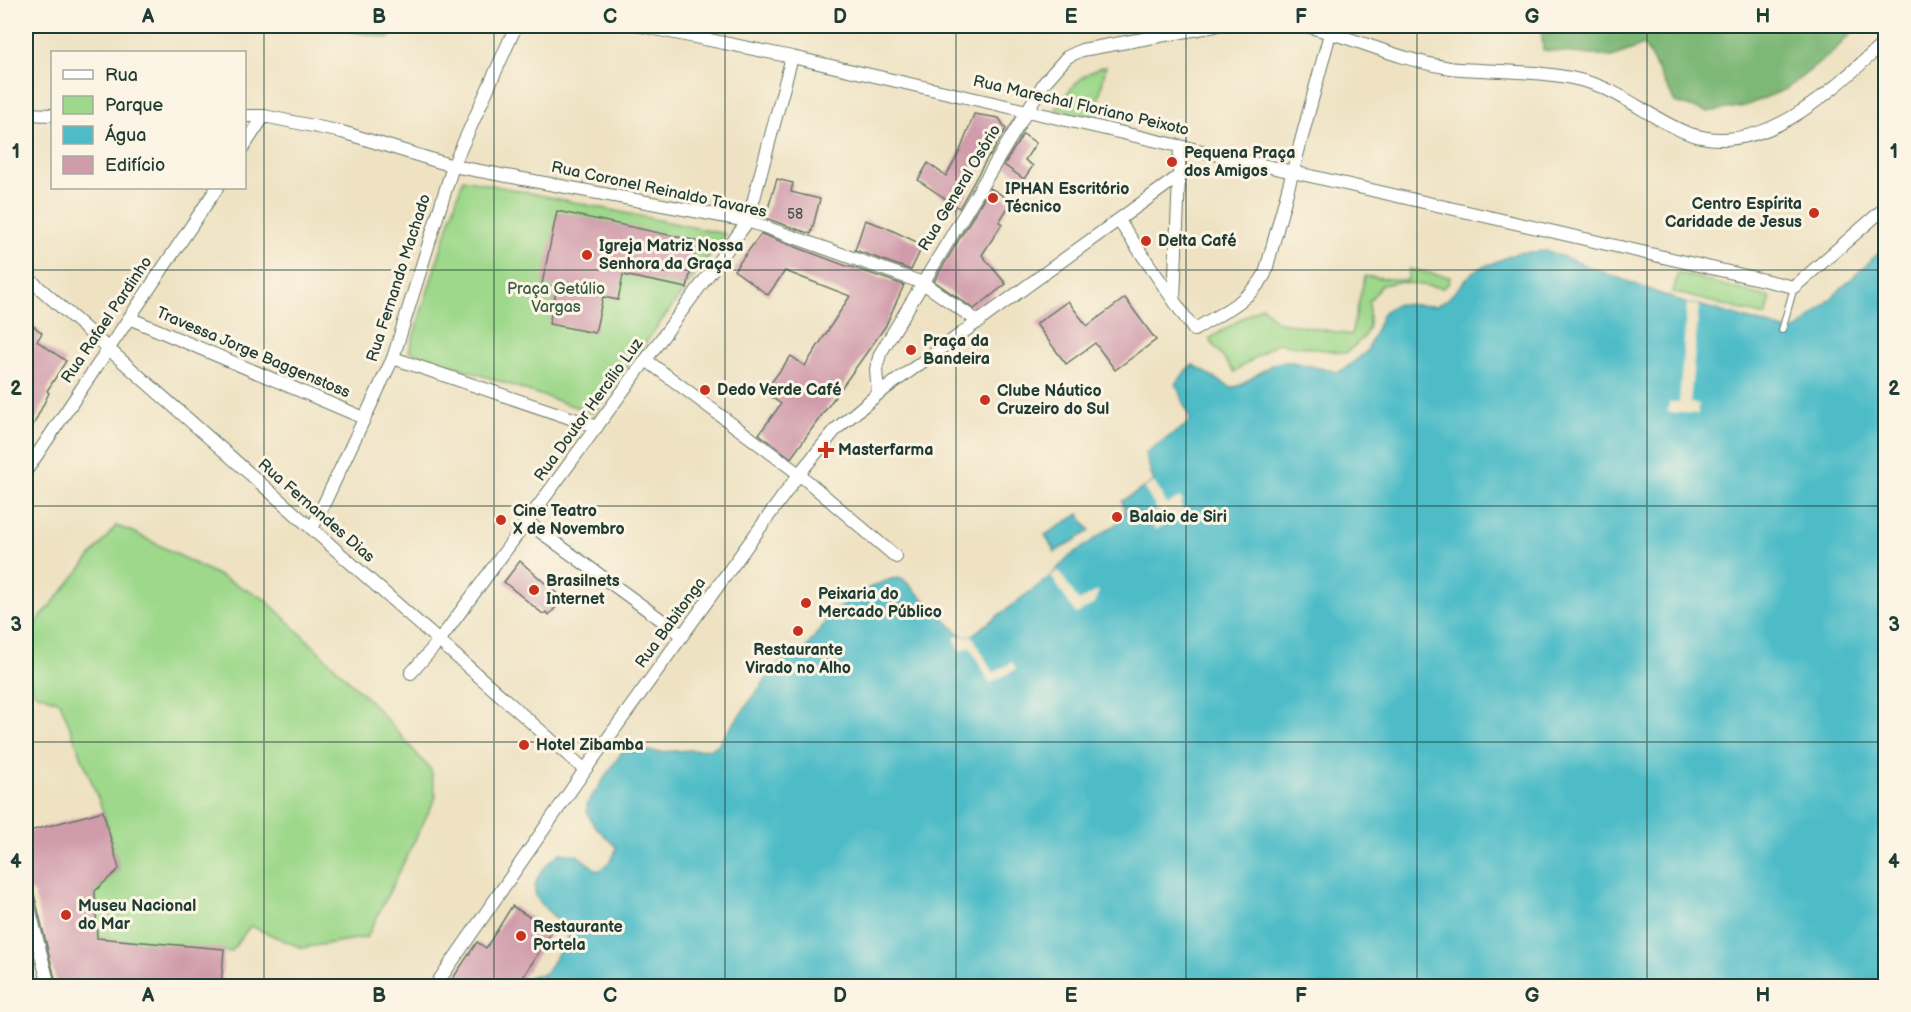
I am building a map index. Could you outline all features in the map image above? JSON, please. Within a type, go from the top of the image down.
[{"type":"street","name":"Rua Fernando Machado","points":[[312,529],[393,358],[453,166],[516,26]]},
{"type":"street","name":"Rua Marechal Floriano Peixoto","points":[[640,26],[792,57],[1794,287]]},
{"type":"street","name":"Rua General Osório","points":[[923,283],[1027,111],[1054,70],[1067,57],[1082,50],[1215,26]]},
{"type":"street","points":[[1305,26],[1331,29],[1399,56],[1448,68],[1547,74],[1581,80],[1605,87],[1691,134],[1718,139],[1753,135],[1783,124],[1836,86],[1886,41]]},
{"type":"street","points":[[1119,221],[1194,330],[1247,297],[1258,287],[1265,274],[1331,29]]},
{"type":"street","points":[[748,222],[792,57]]},
{"type":"street","points":[[26,114],[51,115]]},
{"type":"street","name":"Rua Coronel Reinaldo Tavares","points":[[246,116],[264,116],[342,132],[453,166],[748,222],[923,283]]},
{"type":"street","points":[[246,143],[264,116]]},
{"type":"street","points":[[1174,301],[1180,146]]},
{"type":"street","name":"Rua Babitonga","points":[[435,987],[585,770],[682,635],[799,474],[836,429],[878,394],[1179,176]]},
{"type":"street","name":"Rua Rafael Pardinho","points":[[26,471],[216,189]]},
{"type":"street","points":[[1794,287],[1886,207]]},
{"type":"street","name":"Rua Doutor Hercílio Luz","points":[[411,673],[439,641],[748,222]]},
{"type":"street","name":"Rua Fernandes Dias","points":[[26,276],[585,770]]},
{"type":"street","points":[[878,394],[876,369],[880,354],[923,283],[979,322]]},
{"type":"street","name":"Travessa Jorge Baggenstoss","points":[[129,318],[364,418]]},
{"type":"street","points":[[393,358],[597,427]]},
{"type":"street","points":[[646,360],[799,474],[896,557]]},
{"type":"street","points":[[527,522],[682,635]]},
{"type":"street","points":[[26,896],[48,987]]},
{"type":"lane","points":[[1782,330],[1794,287]]},
{"type":"green space","points":[[320,26],[395,26],[389,38]]},
{"type":"green space","points":[[1541,26],[1858,26],[1831,54],[1786,89],[1745,106],[1707,112],[1675,102],[1644,45],[1612,57],[1543,50]]},
{"type":"green space","points":[[1106,66],[1095,118],[1055,109],[1083,77]]},
{"type":"green space","name":"Praça Getúlio Vargas","points":[[463,179],[725,234],[594,413],[409,351]]},
{"type":"green space","points":[[1409,269],[1450,277],[1449,283],[1443,288],[1399,282],[1382,285],[1369,301],[1369,326],[1364,337],[1346,353],[1277,343],[1234,372],[1209,339],[1262,306],[1276,321],[1351,335],[1365,276],[1407,281]]},
{"type":"green space","points":[[1678,273],[1771,298],[1766,316],[1673,292]]},
{"type":"green space","points":[[116,526],[133,532],[265,599],[373,704],[431,770],[436,797],[367,937],[302,948],[250,926],[231,952],[97,938],[95,891],[119,869],[103,811],[60,702],[35,693],[26,672],[26,635]]},
{"type":"water","points":[[1885,247],[1885,986],[521,986],[530,977],[542,975],[547,971],[568,938],[565,929],[535,894],[535,885],[542,871],[560,853],[577,855],[598,871],[613,858],[616,847],[592,822],[587,811],[587,804],[622,752],[711,749],[718,745],[775,667],[784,659],[802,654],[828,618],[843,605],[871,587],[891,579],[902,578],[961,635],[966,637],[972,635],[1051,576],[1066,559],[1120,521],[1125,514],[1122,501],[1154,482],[1145,453],[1189,423],[1190,419],[1176,384],[1187,369],[1193,365],[1231,388],[1241,385],[1273,364],[1281,362],[1292,362],[1338,372],[1367,351],[1383,313],[1389,308],[1398,304],[1436,306],[1448,299],[1474,271],[1517,253],[1548,251],[1687,304],[1699,305],[1791,332],[1801,327]]},
{"type":"water","points":[[1079,514],[1090,531],[1055,552],[1045,535]]},
{"type":"pier","points":[[1687,304],[1699,305],[1690,403],[1699,404],[1698,414],[1668,412],[1669,402],[1679,402]]},
{"type":"pier","points":[[1154,482],[1167,504],[1180,497],[1183,502],[1180,504],[1185,512],[1155,530],[1150,522],[1147,524],[1144,518],[1157,510],[1144,488]]},
{"type":"pier","points":[[1058,570],[1079,601],[1099,590],[1094,604],[1076,614],[1051,576]]},
{"type":"pier","points":[[962,635],[966,637],[972,635],[993,673],[1012,662],[1016,669],[990,683],[970,647],[961,651],[954,638]]},
{"type":"building","points":[[974,114],[999,118],[1006,129],[959,208],[918,180],[928,163],[946,176],[960,151]]},
{"type":"building","points":[[1023,134],[1036,143],[1025,160],[1033,166],[1024,179],[1004,165]]},
{"type":"building","points":[[777,179],[793,183],[791,192],[820,199],[811,234],[765,218]]},
{"type":"building","points":[[990,188],[1012,201],[999,222],[1002,224],[982,255],[1006,284],[974,309],[934,281]]},
{"type":"building","name":"Igreja Matriz Nossa Senhora da Graça","points":[[557,211],[697,241],[687,288],[623,275],[618,300],[603,297],[595,333],[549,324],[557,287],[542,284]]},
{"type":"building","points":[[865,220],[923,245],[911,270],[855,250]]},
{"type":"building","points":[[761,234],[904,285],[885,327],[791,458],[759,434],[781,404],[764,392],[791,356],[805,366],[850,296],[785,271],[768,295],[734,270]]},
{"type":"building","points":[[1125,298],[1156,340],[1115,370],[1095,343],[1066,364],[1036,324],[1068,301],[1087,326]]},
{"type":"building","points":[[26,320],[42,333],[37,341],[66,361],[47,391],[49,393],[26,440]]},
{"type":"building","name":"Brasilnets Internet","points":[[520,561],[563,599],[549,615],[546,612],[543,614],[504,582]]},
{"type":"building","name":"Museu Nacional do Mar","points":[[103,811],[119,869],[95,891],[97,938],[224,949],[221,987],[57,987],[34,894],[28,888],[26,880],[26,832]]},
{"type":"building","points":[[512,906],[552,931],[517,987],[447,987],[477,942],[486,948]]},
{"type":"place","name":"Pequena Praça dos Amigos","points":[[1172,162]]},
{"type":"place","name":"IPHAN Escritório Técnico","points":[[993,198]]},
{"type":"place","name":"Centro Espírita Caridade de Jesus","points":[[1814,213]]},
{"type":"place","name":"Delta Café","points":[[1146,241]]},
{"type":"place","name":"Igreja Matriz Nossa Senhora da Graça","points":[[587,255]]},
{"type":"place","name":"Praça da Bandeira","points":[[911,350]]},
{"type":"place","name":"Dedo Verde Café","points":[[705,390]]},
{"type":"place","name":"Clube Náutico Cruzeiro do Sul","points":[[985,400]]},
{"type":"place","name":"Masterfarma","points":[[826,450]]},
{"type":"place","name":"Balaio de Siri","points":[[1117,517]]},
{"type":"place","name":"Cine Teatro X de Novembro","points":[[501,520]]},
{"type":"place","name":"Brasilnets Internet","points":[[534,590]]},
{"type":"place","name":"Peixaria do Mercado Público","points":[[806,603]]},
{"type":"place","name":"Restaurante Virado no Alho","points":[[798,631]]},
{"type":"place","name":"Hotel Zibamba","points":[[524,745]]},
{"type":"place","name":"Museu Nacional do Mar","points":[[66,915]]},
{"type":"place","name":"Restaurante Portela","points":[[521,936]]}]
